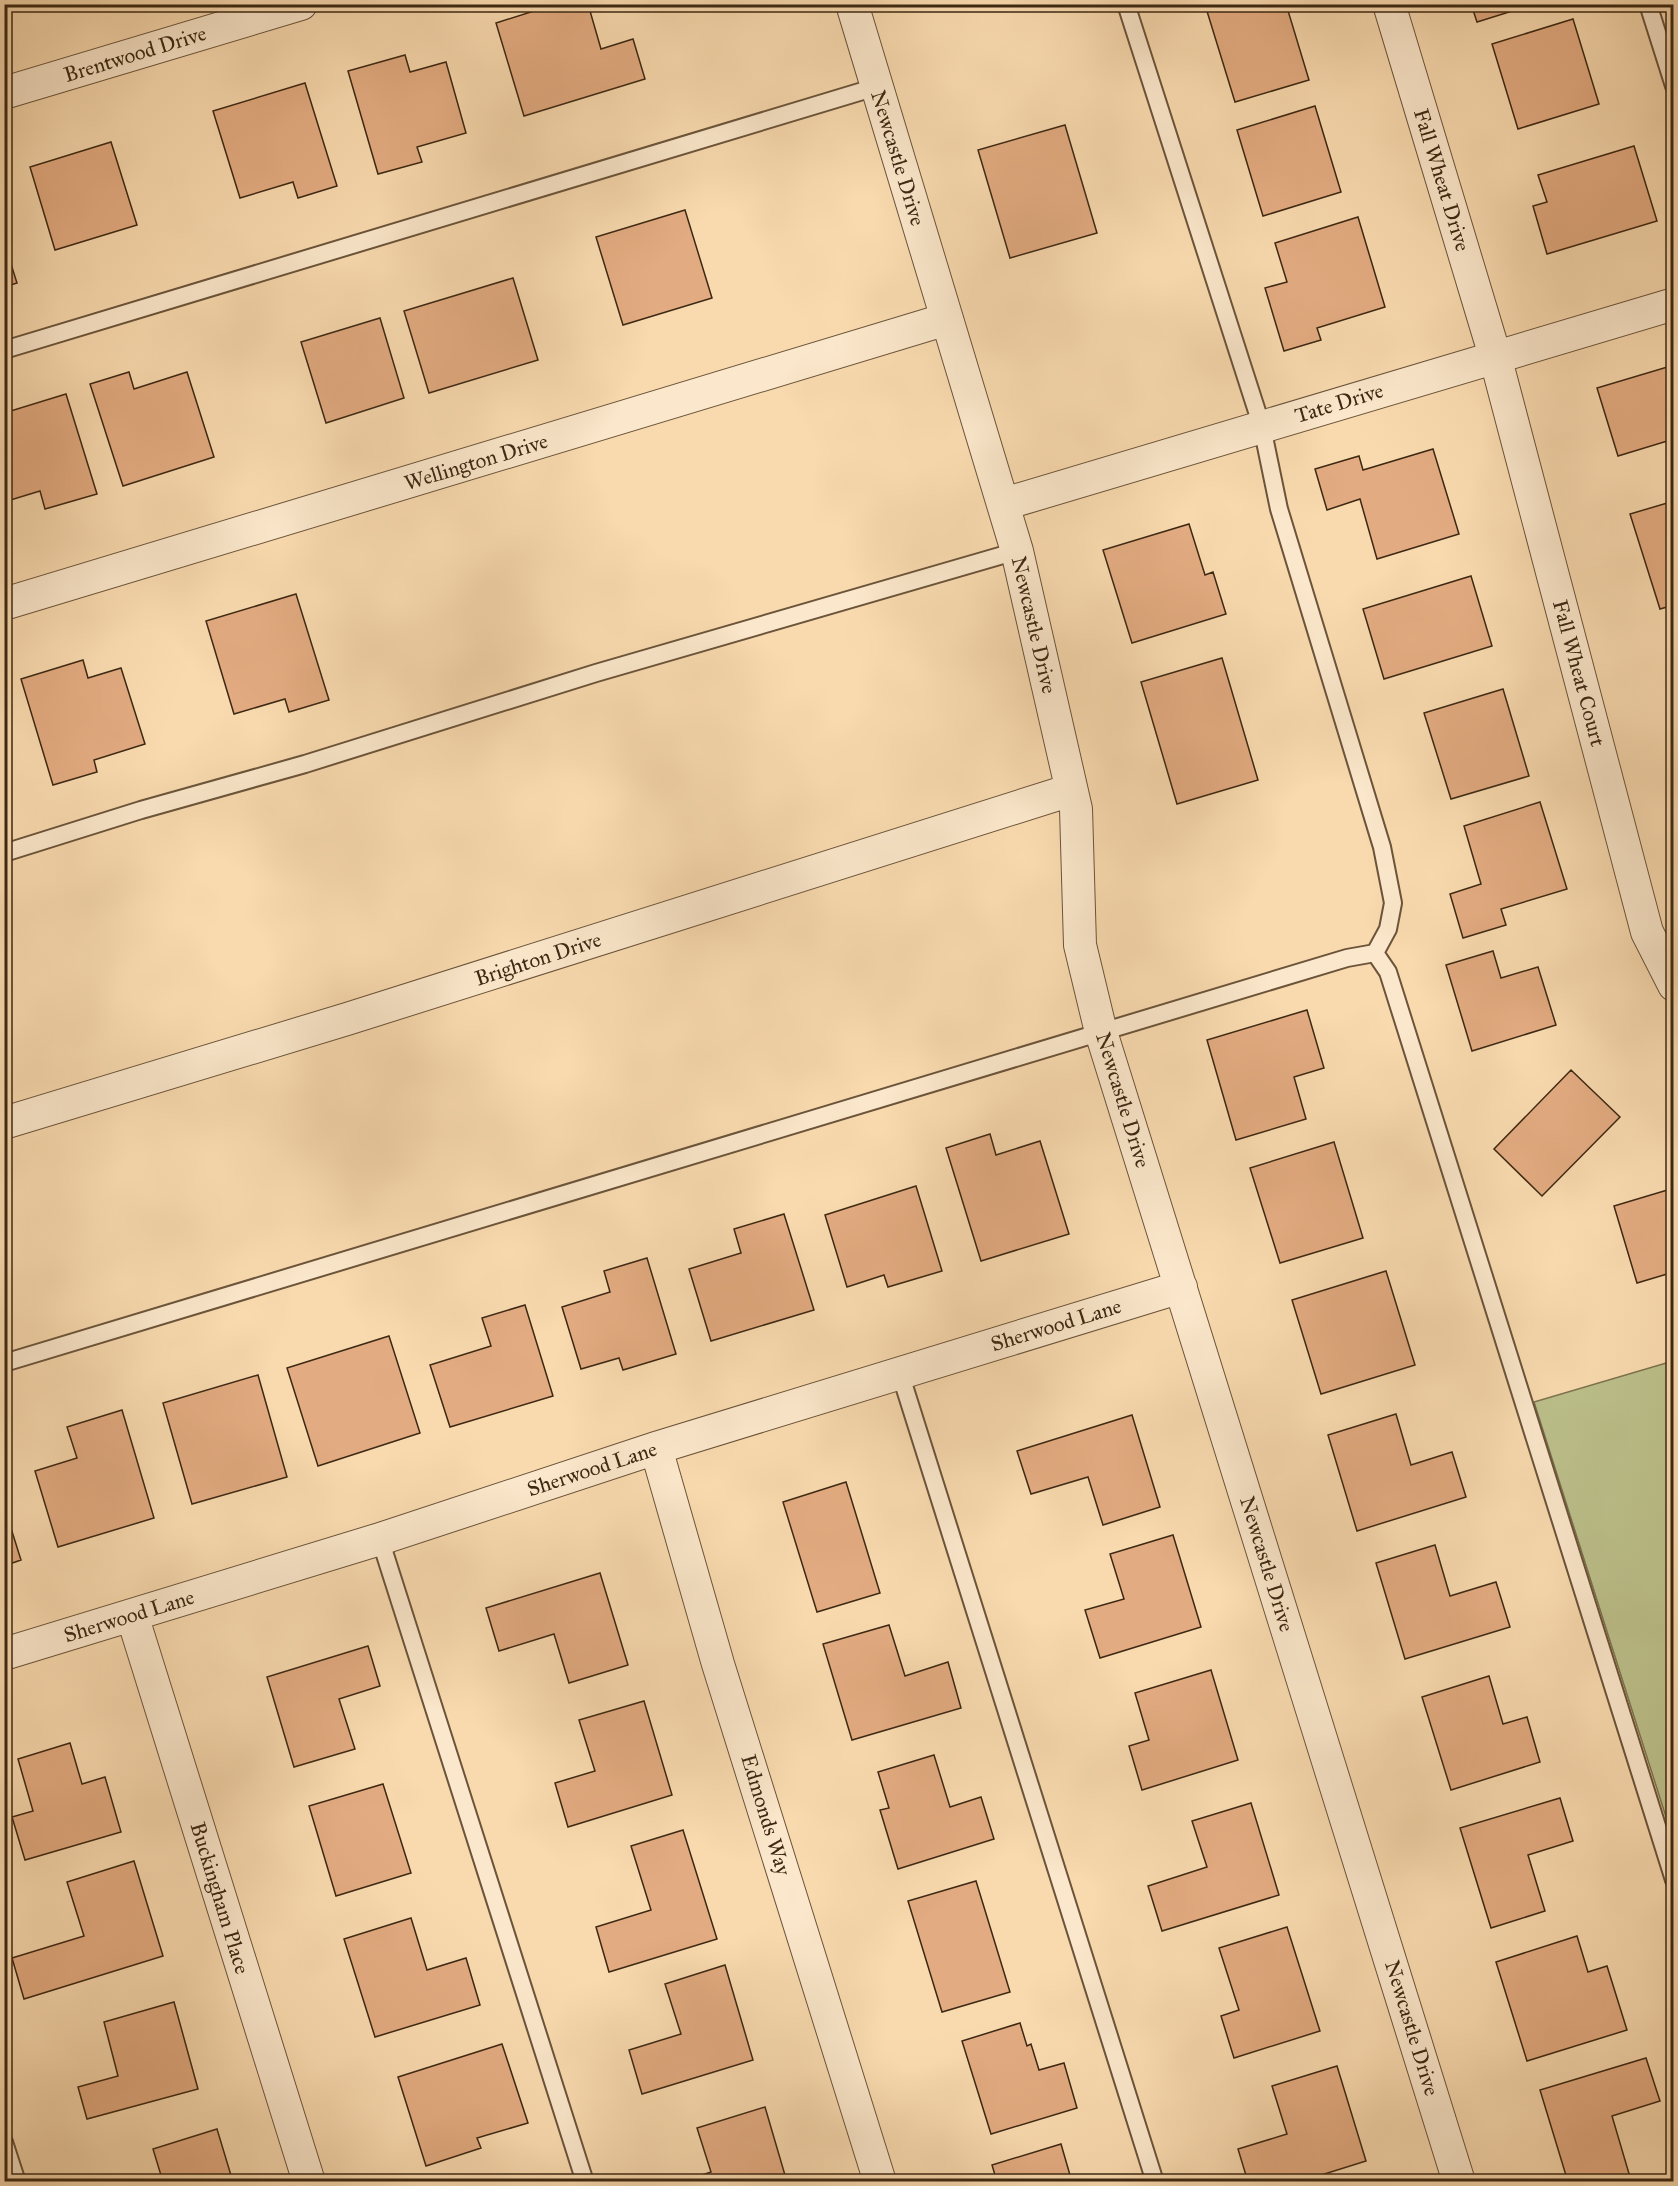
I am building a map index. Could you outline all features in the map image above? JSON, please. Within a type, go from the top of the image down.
[{"type":"street","name":"Brentwood Drive","points":[[4,93],[301,4]]},
{"type":"street","name":"Newcastle Drive","points":[[852,4],[1017,551],[1076,809],[1080,945],[1101,1032],[1460,2181]]},
{"type":"street","name":"Fall Wheat Drive","points":[[1389,4],[1496,356]]},
{"type":"street","name":"Tate Drive","points":[[1004,504],[1674,304]]},
{"type":"street","name":"Wellington Drive","points":[[4,604],[947,319]]},
{"type":"street","name":"Fall Wheat Court","points":[[1496,356],[1647,932],[1674,984]]},
{"type":"street","name":"Brighton Drive","points":[[4,1124],[358,1016],[1071,790]]},
{"type":"street","name":"Sherwood Lane","points":[[4,1654],[380,1539],[656,1448],[1181,1287]]},
{"type":"street","name":"Edmonds Way","points":[[656,1448],[725,1686],[880,2181]]},
{"type":"street","name":"Buckingham Place","points":[[132,1615],[309,2181]]},
{"type":"lane","points":[[1126,4],[1262,427],[1279,509],[1382,847],[1393,903],[1388,929],[1375,953]]},
{"type":"lane","points":[[1648,4],[1674,86]]},
{"type":"lane","points":[[4,350],[876,87]]},
{"type":"lane","points":[[4,853],[141,810],[306,764],[618,666],[1017,551]]},
{"type":"lane","points":[[4,1363],[1347,958],[1375,953]]},
{"type":"lane","points":[[1375,953],[1388,972],[1674,1880]]},
{"type":"lane","points":[[900,1373],[1155,2181]]},
{"type":"lane","points":[[380,1539],[585,2181]]},
{"type":"lane","points":[[4,2142],[17,2181]]},
{"type":"green space","points":[[1674,1361],[1673,1839],[1534,1402]]},
{"type":"building","points":[[4,4],[26,4],[27,7],[4,13]]},
{"type":"building","points":[[556,4],[588,4],[601,49],[633,39],[645,79],[524,116],[496,23]]},
{"type":"building","points":[[1218,4],[1286,4],[1309,80],[1235,102],[1206,8]]},
{"type":"building","points":[[1471,4],[1535,4],[1477,22]]},
{"type":"building","points":[[1573,19],[1599,104],[1518,129],[1492,44]]},
{"type":"building","points":[[405,55],[410,72],[446,62],[466,133],[417,147],[422,162],[378,174],[348,71]]},
{"type":"building","points":[[305,83],[337,186],[298,198],[293,182],[240,198],[213,111]]},
{"type":"building","points":[[1315,106],[1341,192],[1263,216],[1237,130]]},
{"type":"building","points":[[1065,125],[1097,233],[1010,258],[978,150]]},
{"type":"building","points":[[111,142],[137,225],[55,250],[30,167]]},
{"type":"building","points":[[1634,146],[1657,221],[1547,254],[1533,206],[1547,202],[1538,175]]},
{"type":"building","points":[[685,210],[712,298],[623,325],[596,237]]},
{"type":"building","points":[[1358,217],[1385,307],[1317,328],[1321,340],[1284,351],[1265,288],[1287,282],[1275,243]]},
{"type":"building","points":[[4,242],[17,283],[4,287]]},
{"type":"building","points":[[513,278],[538,360],[429,393],[404,311]]},
{"type":"building","points":[[380,318],[404,398],[326,423],[301,342]]},
{"type":"building","points":[[1674,365],[1674,439],[1618,456],[1597,388]]},
{"type":"building","points":[[129,372],[134,389],[187,372],[214,457],[123,486],[90,384]]},
{"type":"building","points":[[66,394],[97,494],[45,509],[40,491],[4,502],[4,413]]},
{"type":"building","points":[[1433,449],[1459,534],[1377,559],[1360,499],[1327,510],[1315,469],[1359,456],[1363,470]]},
{"type":"building","points":[[1674,501],[1674,605],[1660,609],[1630,514]]},
{"type":"building","points":[[1189,524],[1205,575],[1213,572],[1226,614],[1132,643],[1103,550]]},
{"type":"building","points":[[1471,576],[1492,646],[1384,679],[1363,609]]},
{"type":"building","points":[[296,594],[329,700],[289,712],[285,699],[234,714],[206,621]]},
{"type":"building","points":[[1222,658],[1258,780],[1177,804],[1141,682]]},
{"type":"building","points":[[83,660],[88,678],[121,668],[145,744],[94,760],[97,772],[53,785],[21,679]]},
{"type":"building","points":[[1503,689],[1529,776],[1451,799],[1424,713]]},
{"type":"building","points":[[1540,802],[1567,889],[1501,909],[1506,925],[1463,938],[1450,894],[1481,884],[1464,826]]},
{"type":"building","points":[[1493,951],[1501,978],[1538,967],[1556,1025],[1472,1051],[1446,965]]},
{"type":"building","points":[[1307,1010],[1324,1068],[1294,1077],[1306,1119],[1236,1140],[1207,1040]]},
{"type":"building","points":[[1571,1070],[1620,1117],[1542,1196],[1494,1149]]},
{"type":"building","points":[[990,1134],[996,1155],[1040,1141],[1069,1234],[981,1261],[946,1148]]},
{"type":"building","points":[[1334,1142],[1363,1238],[1280,1263],[1250,1168]]},
{"type":"building","points":[[916,1186],[942,1271],[888,1287],[884,1275],[847,1287],[825,1215]]},
{"type":"building","points":[[1674,1188],[1674,1272],[1637,1283],[1614,1206]]},
{"type":"building","points":[[784,1214],[814,1310],[711,1341],[689,1269],[741,1253],[734,1229]]},
{"type":"building","points":[[647,1258],[676,1354],[623,1370],[619,1358],[581,1369],[562,1307],[610,1292],[604,1271]]},
{"type":"building","points":[[1386,1271],[1415,1365],[1321,1394],[1292,1300]]},
{"type":"building","points":[[525,1305],[553,1396],[450,1427],[430,1365],[491,1346],[482,1318]]},
{"type":"building","points":[[389,1336],[420,1433],[318,1466],[287,1368]]},
{"type":"building","points":[[258,1375],[287,1477],[192,1504],[163,1403]]},
{"type":"building","points":[[122,1410],[154,1518],[58,1547],[35,1471],[77,1458],[67,1427]]},
{"type":"building","points":[[1396,1414],[1411,1465],[1452,1452],[1466,1497],[1357,1531],[1328,1435]]},
{"type":"building","points":[[1132,1415],[1160,1507],[1103,1525],[1088,1477],[1031,1494],[1017,1451]]},
{"type":"building","points":[[846,1482],[880,1593],[817,1612],[783,1502]]},
{"type":"building","points":[[4,1506],[21,1560],[4,1566]]},
{"type":"building","points":[[1173,1535],[1201,1627],[1100,1658],[1085,1610],[1124,1599],[1110,1554]]},
{"type":"building","points":[[1435,1545],[1450,1596],[1496,1582],[1510,1627],[1405,1659],[1376,1563]]},
{"type":"building","points":[[600,1573],[628,1665],[569,1683],[554,1634],[499,1651],[486,1608]]},
{"type":"building","points":[[889,1625],[905,1676],[948,1662],[961,1708],[852,1740],[823,1644]]},
{"type":"building","points":[[368,1646],[380,1686],[339,1699],[355,1749],[294,1767],[267,1677]]},
{"type":"building","points":[[1211,1670],[1238,1760],[1142,1790],[1129,1746],[1149,1740],[1135,1693]]},
{"type":"building","points":[[1489,1676],[1503,1724],[1527,1717],[1540,1762],[1451,1790],[1422,1697]]},
{"type":"building","points":[[644,1701],[672,1795],[568,1827],[555,1783],[595,1771],[579,1720]]},
{"type":"building","points":[[70,1743],[82,1784],[105,1777],[121,1832],[25,1860],[12,1817],[33,1811],[18,1759]]},
{"type":"building","points":[[934,1755],[950,1807],[981,1797],[994,1839],[898,1869],[880,1810],[889,1808],[878,1772]]},
{"type":"building","points":[[383,1784],[411,1873],[336,1896],[309,1806]]},
{"type":"building","points":[[1560,1798],[1573,1841],[1528,1855],[1545,1911],[1491,1928],[1460,1828]]},
{"type":"building","points":[[1251,1803],[1279,1895],[1162,1931],[1148,1886],[1207,1867],[1192,1821]]},
{"type":"building","points":[[683,1830],[717,1939],[609,1972],[596,1927],[651,1910],[631,1846]]},
{"type":"building","points":[[134,1861],[163,1956],[24,1999],[12,1958],[84,1936],[67,1882]]},
{"type":"building","points":[[976,1881],[1010,1992],[942,2012],[908,1901]]},
{"type":"building","points":[[411,1918],[427,1970],[466,1958],[480,2005],[375,2037],[344,1939]]},
{"type":"building","points":[[1287,1927],[1320,2031],[1234,2058],[1221,2016],[1239,2010],[1219,1948]]},
{"type":"building","points":[[1577,1936],[1588,1972],[1607,1966],[1627,2030],[1527,2061],[1496,1962]]},
{"type":"building","points":[[725,1965],[753,2060],[642,2094],[629,2050],[681,2034],[665,1984]]},
{"type":"building","points":[[174,2002],[198,2089],[87,2119],[78,2087],[118,2076],[104,2022]]},
{"type":"building","points":[[1020,2023],[1027,2046],[1031,2044],[1039,2070],[1064,2063],[1077,2108],[991,2134],[962,2041]]},
{"type":"building","points":[[502,2044],[528,2123],[477,2138],[481,2148],[426,2166],[398,2077]]},
{"type":"building","points":[[1646,2058],[1660,2101],[1612,2116],[1630,2177],[1617,2182],[1568,2182],[1540,2090]]},
{"type":"building","points":[[1337,2066],[1366,2161],[1299,2182],[1248,2182],[1238,2149],[1287,2134],[1272,2086]]},
{"type":"building","points":[[765,2107],[787,2182],[681,2182],[711,2172],[697,2128]]},
{"type":"building","points":[[217,2129],[233,2182],[163,2182],[153,2149]]},
{"type":"building","points":[[1061,2144],[1072,2182],[997,2182],[992,2165]]}]
